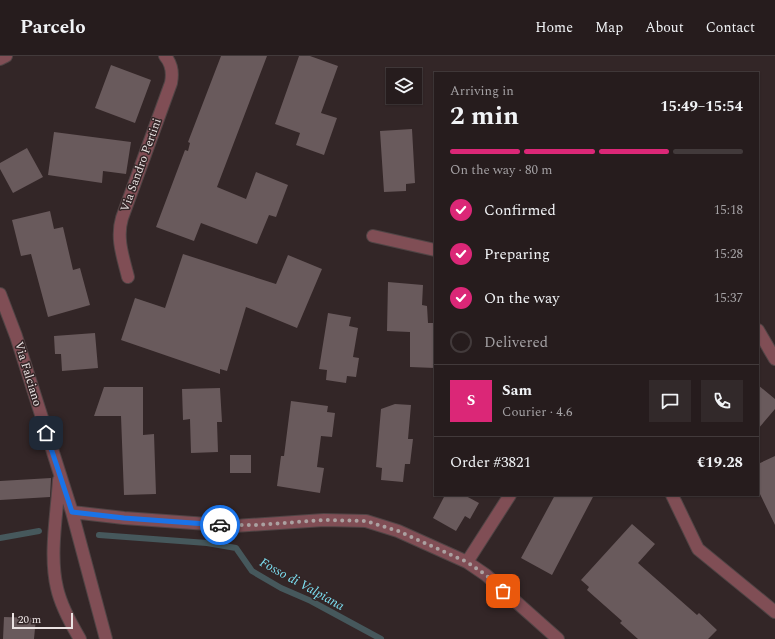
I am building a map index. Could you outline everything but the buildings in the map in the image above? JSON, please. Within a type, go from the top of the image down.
[{"type":"street","points":[[0,60],[6,56]]},
{"type":"street","name":"Via Sandro Pertini","points":[[128,277],[119,238],[119,230],[171,83],[172,70],[166,56]]},
{"type":"street","points":[[373,236],[434,250]]},
{"type":"street","name":"Via Falciano","points":[[0,294],[16,336],[72,512],[106,639]]},
{"type":"street","points":[[759,332],[775,359]]},
{"type":"street","points":[[59,475],[54,558],[55,577],[62,604],[80,639]]},
{"type":"street","points":[[467,562],[509,496]]},
{"type":"street","points":[[672,496],[698,549],[775,612]]},
{"type":"street","points":[[72,512],[124,518],[234,526],[324,520],[366,521],[398,531],[467,562],[486,575],[558,639]]},
{"type":"waterway","points":[[0,538],[39,531]]},
{"type":"waterway","name":"Fosso di Valpiana","points":[[99,535],[207,543],[236,548],[252,571],[281,588],[311,601],[381,639]]},
{"type":"way so far","points":[[220,525],[257,525],[324,520],[366,521],[398,531],[467,562],[486,575],[503,591]]},
{"type":"route","points":[[46,433],[72,512],[124,518],[220,525]]}]
